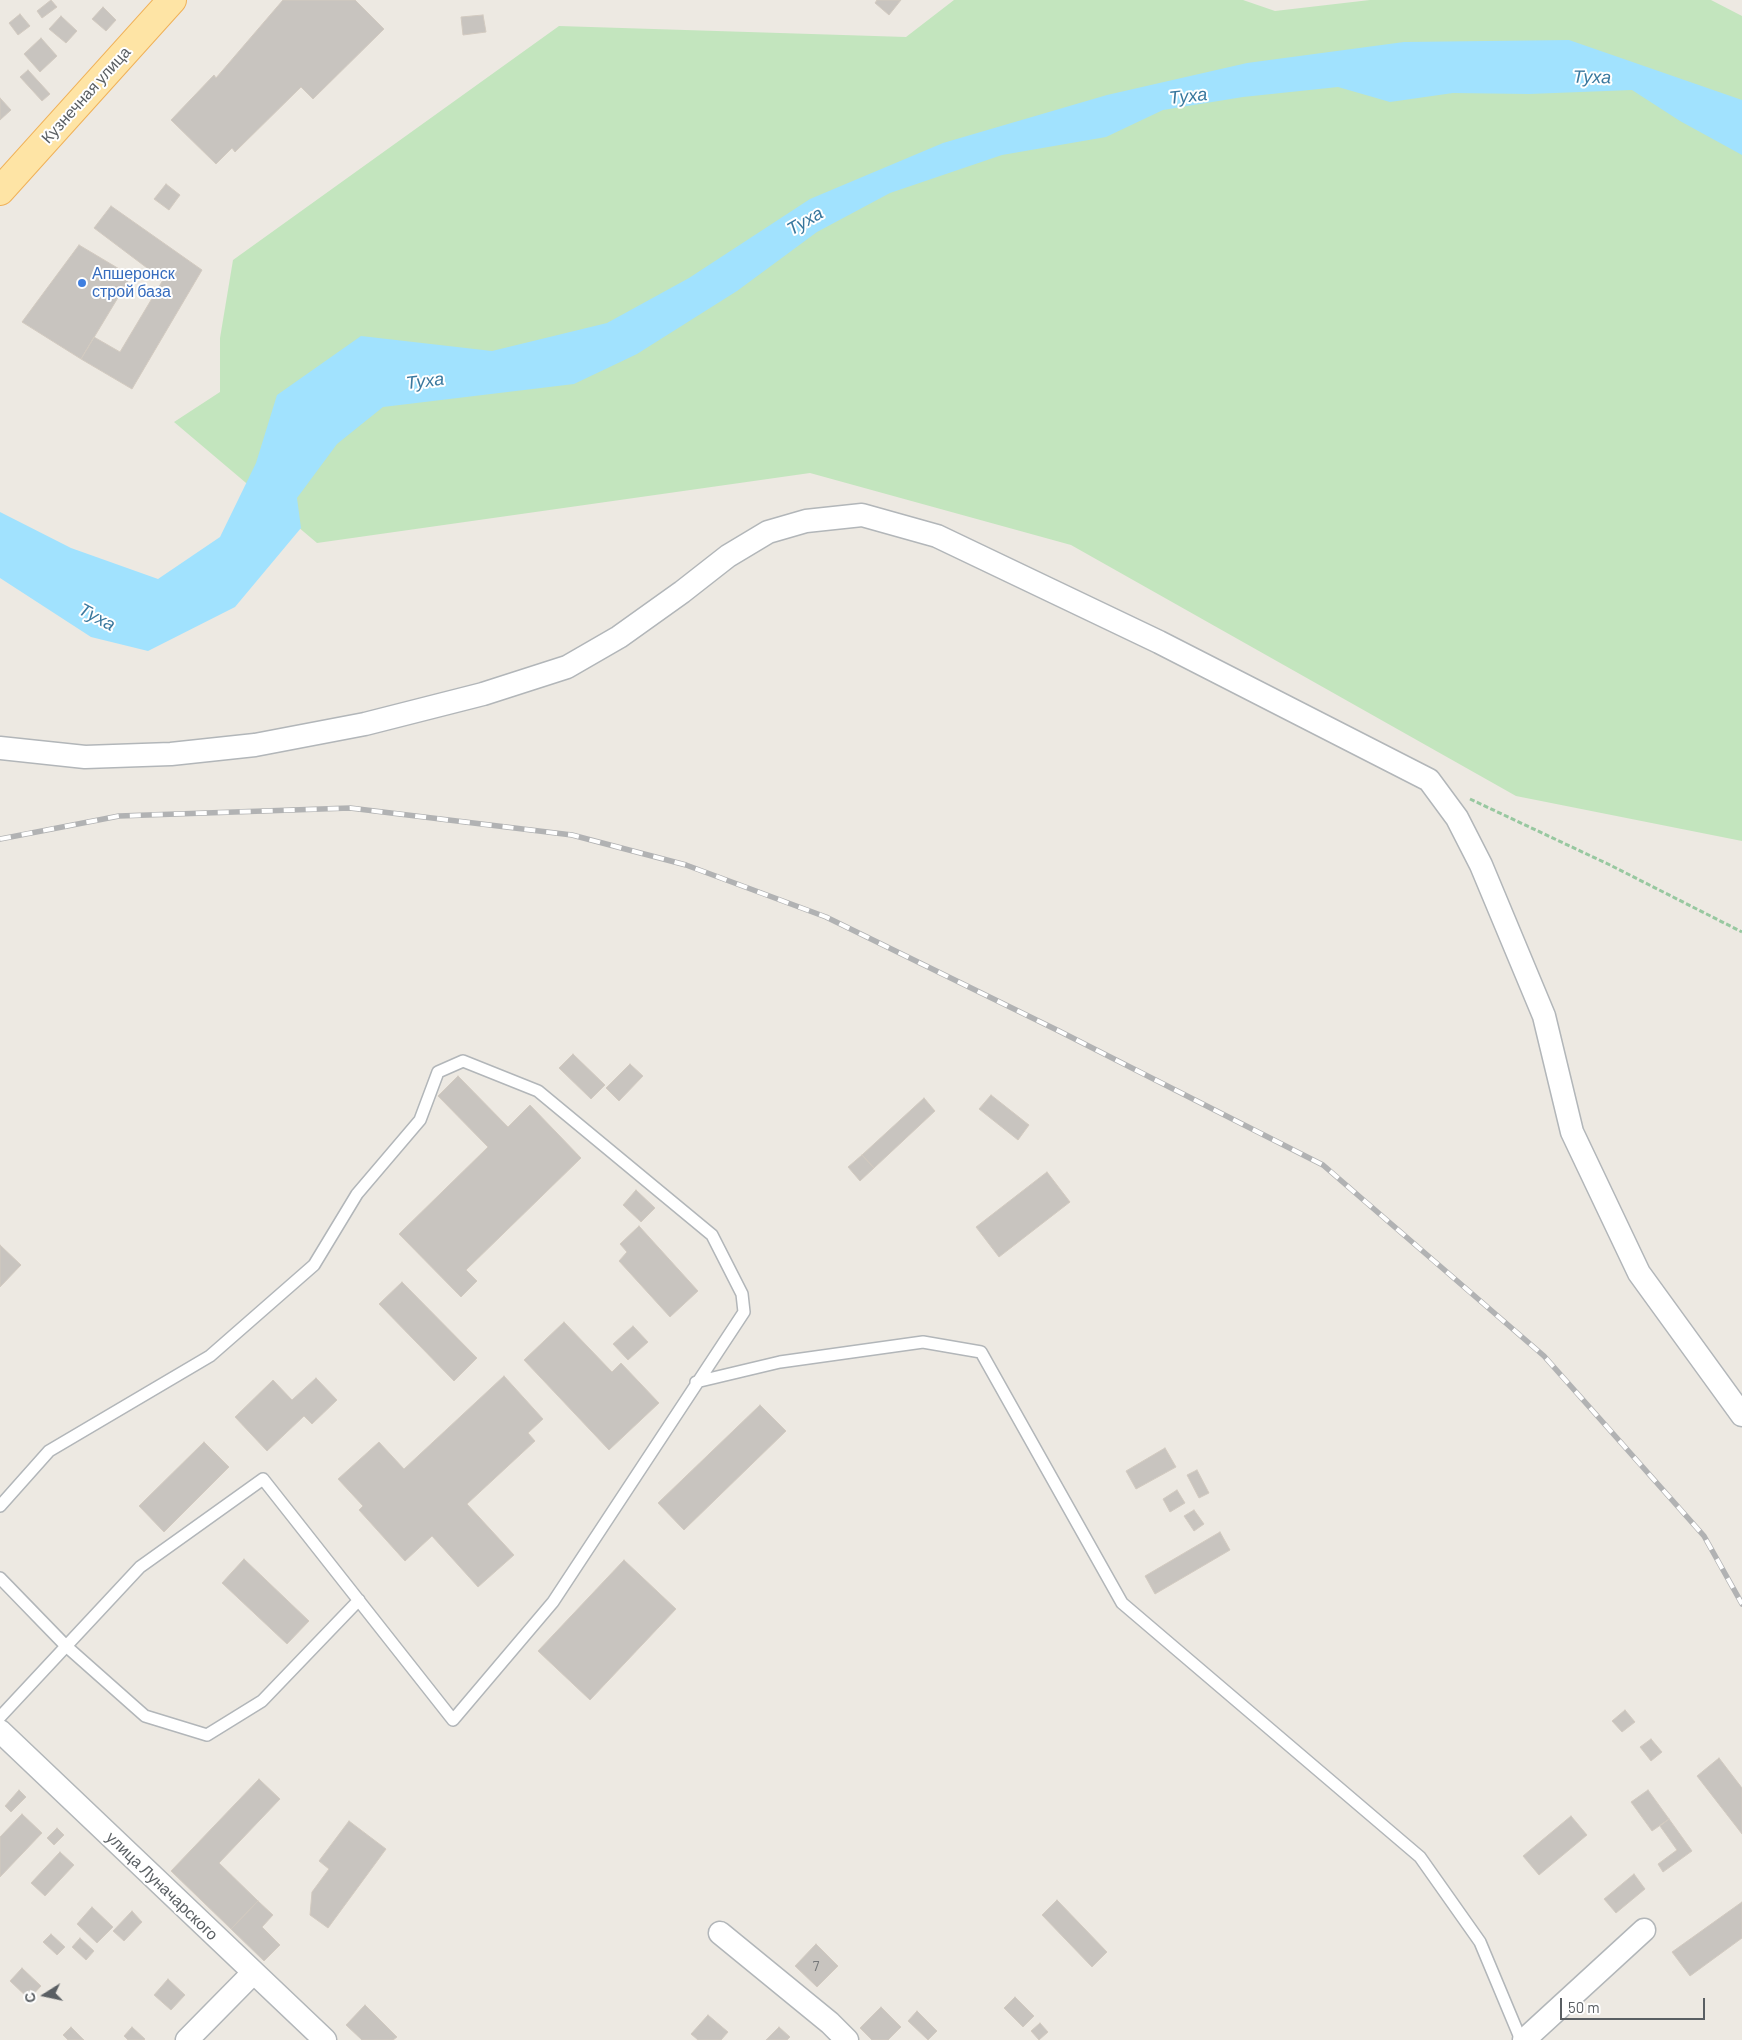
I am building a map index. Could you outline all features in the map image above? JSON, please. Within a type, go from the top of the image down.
[{"type":"main road","name":"Кузнечная улица","points":[[0,191],[172,0]]},
{"type":"street","points":[[0,748],[85,757],[171,754],[255,745],[365,724],[483,694],[567,668],[619,637],[728,556],[768,532],[806,521],[862,515],[936,536],[1159,642],[1429,780],[1457,818],[1482,865],[1544,1016],[1572,1132],[1639,1273],[1742,1415]]},
{"type":"street","name":"улица Луначарского","points":[[0,1731],[325,2040]]},
{"type":"street","points":[[1523,2040],[1644,1930]]},
{"type":"street","points":[[720,1933],[830,2022],[847,2040]]},
{"type":"street","points":[[187,2040],[253,1973]]},
{"type":"lane","points":[[0,1506],[49,1451],[210,1356],[314,1265],[357,1194],[420,1120],[438,1072],[463,1061],[538,1091],[712,1235],[742,1294],[744,1312],[696,1382],[553,1602],[453,1720],[263,1479],[140,1567],[0,1717]]},
{"type":"lane","points":[[696,1382],[780,1362],[923,1342],[981,1352],[1122,1603],[1420,1857],[1480,1942],[1523,2040]]},
{"type":"lane","points":[[0,1578],[66,1646],[145,1716],[207,1735],[262,1701],[358,1600]]},
{"type":"path","points":[[1465,797],[1610,864],[1742,932]]},
{"type":"green space","points":[[954,0],[1243,0],[1275,11],[1370,0],[1711,0],[1742,16],[1742,841],[1516,796],[1071,545],[810,473],[317,543],[174,422],[220,392],[220,338],[233,260],[559,26],[906,37]]},
{"type":"water","name":"Туха","points":[[1569,40],[1742,100],[1742,155],[1680,121],[1632,90],[1529,94],[1453,93],[1390,102],[1338,87],[1243,97],[1163,110],[1106,137],[1002,155],[890,193],[817,232],[737,291],[637,354],[574,384],[383,407],[337,444],[297,498],[301,528],[235,607],[148,651],[91,637],[0,578],[0,512],[71,548],[158,579],[220,537],[256,463],[277,395],[361,336],[492,351],[607,323],[689,278],[810,199],[943,143],[1107,95],[1247,63],[1404,42]]},
{"type":"building","points":[[51,0],[57,7],[42,18],[37,11]]},
{"type":"building","points":[[283,0],[355,0],[384,29],[313,99],[301,87],[235,152],[232,148],[216,164],[171,120],[214,75],[216,78]]},
{"type":"building","points":[[877,0],[901,0],[889,15],[875,3]]},
{"type":"building","points":[[103,7],[116,20],[106,31],[92,19]]},
{"type":"building","points":[[20,14],[30,26],[18,35],[9,23]]},
{"type":"building","points":[[483,15],[486,32],[463,35],[461,17]]},
{"type":"building","points":[[61,16],[77,31],[66,43],[49,29]]},
{"type":"building","points":[[41,38],[57,56],[40,72],[24,54]]},
{"type":"building","points":[[28,70],[50,94],[42,101],[20,77]]},
{"type":"building","points":[[0,98],[11,110],[0,120]]},
{"type":"building","points":[[166,184],[180,195],[169,210],[154,199]]},
{"type":"building","points":[[111,206],[202,270],[132,389],[81,359],[94,337],[120,352],[163,280],[94,228]]},
{"type":"building","points":[[79,245],[131,276],[81,359],[22,322]]},
{"type":"building","points":[[573,1054],[605,1085],[591,1099],[559,1068]]},
{"type":"building","points":[[630,1064],[643,1076],[619,1101],[606,1088]]},
{"type":"building","points":[[458,1076],[508,1127],[530,1105],[581,1158],[466,1270],[477,1281],[461,1297],[399,1234],[488,1147],[438,1096]]},
{"type":"building","points":[[991,1095],[1029,1125],[1018,1140],[979,1109]]},
{"type":"building","points":[[924,1098],[935,1111],[874,1168],[862,1155]]},
{"type":"building","points":[[862,1155],[874,1168],[860,1181],[848,1167]]},
{"type":"building","points":[[1047,1172],[1070,1202],[999,1257],[976,1227]]},
{"type":"building","points":[[636,1190],[655,1208],[641,1222],[623,1205]]},
{"type":"building","points":[[639,1226],[698,1291],[670,1317],[619,1261],[627,1252],[620,1244]]},
{"type":"building","points":[[0,1245],[21,1265],[0,1287]]},
{"type":"building","points":[[402,1282],[477,1358],[454,1381],[379,1304]]},
{"type":"building","points":[[564,1322],[612,1372],[621,1363],[659,1403],[609,1450],[524,1360]]},
{"type":"building","points":[[633,1326],[648,1342],[628,1360],[613,1344]]},
{"type":"building","points":[[504,1376],[543,1419],[528,1433],[535,1441],[467,1504],[514,1555],[478,1587],[432,1536],[405,1561],[359,1510],[363,1506],[338,1479],[379,1442],[404,1469]]},
{"type":"building","points":[[316,1378],[337,1400],[312,1424],[304,1416],[267,1451],[235,1417],[273,1380],[292,1400]]},
{"type":"building","points":[[760,1405],[786,1431],[684,1530],[658,1503]]},
{"type":"building","points":[[204,1442],[229,1467],[164,1532],[139,1506]]},
{"type":"building","points":[[1165,1448],[1176,1467],[1136,1489],[1126,1471]]},
{"type":"building","points":[[1197,1470],[1209,1493],[1199,1498],[1187,1475]]},
{"type":"building","points":[[1177,1490],[1185,1503],[1170,1512],[1163,1499]]},
{"type":"building","points":[[1194,1510],[1204,1524],[1194,1531],[1184,1516]]},
{"type":"building","points":[[1220,1532],[1230,1550],[1155,1594],[1145,1576]]},
{"type":"building","points":[[244,1559],[309,1621],[287,1644],[222,1583]]},
{"type":"building","points":[[624,1560],[676,1609],[590,1700],[538,1651]]},
{"type":"building","points":[[1625,1710],[1635,1722],[1622,1732],[1612,1721]]},
{"type":"building","points":[[1651,1739],[1662,1752],[1651,1761],[1640,1747]]},
{"type":"building","points":[[1719,1758],[1742,1788],[1742,1834],[1697,1776]]},
{"type":"building","points":[[259,1779],[280,1799],[219,1863],[258,1901],[231,1929],[171,1871]]},
{"type":"building","points":[[19,1790],[26,1797],[11,1812],[5,1806]]},
{"type":"building","points":[[1648,1790],[1669,1819],[1652,1831],[1631,1802]]},
{"type":"building","points":[[22,1814],[42,1833],[0,1877],[0,1837]]},
{"type":"building","points":[[1571,1816],[1587,1835],[1539,1875],[1523,1856]]},
{"type":"building","points":[[1669,1819],[1692,1851],[1663,1872],[1658,1864],[1677,1850],[1660,1826]]},
{"type":"building","points":[[349,1821],[386,1849],[328,1928],[310,1915],[312,1892],[329,1869],[319,1861]]},
{"type":"building","points":[[57,1828],[64,1835],[54,1845],[47,1838]]},
{"type":"building","points":[[60,1852],[74,1865],[45,1896],[31,1883]]},
{"type":"building","points":[[1634,1874],[1645,1889],[1616,1913],[1604,1899]]},
{"type":"building","points":[[1057,1900],[1107,1952],[1092,1967],[1042,1915]]},
{"type":"building","points":[[258,1901],[273,1915],[262,1927],[280,1945],[264,1961],[231,1929]]},
{"type":"building","points":[[1742,1902],[1742,1938],[1690,1976],[1672,1952]]},
{"type":"building","points":[[92,1907],[113,1927],[97,1943],[77,1924]]},
{"type":"building","points":[[132,1911],[142,1922],[124,1941],[113,1931]]},
{"type":"building","points":[[51,1934],[65,1947],[57,1955],[43,1942]]},
{"type":"building","points":[[80,1938],[94,1951],[86,1960],[72,1947]]},
{"type":"building","points":[[816,1944],[838,1966],[817,1987],[795,1966]]},
{"type":"building","points":[[22,1968],[41,1986],[29,1999],[10,1981]]},
{"type":"building","points":[[168,1979],[185,1995],[171,2010],[154,1995]]},
{"type":"building","points":[[1015,1997],[1034,2016],[1023,2027],[1004,2008]]},
{"type":"building","points":[[365,2005],[397,2037],[393,2040],[362,2040],[346,2025]]},
{"type":"building","points":[[881,2007],[901,2027],[888,2040],[872,2040],[860,2028]]},
{"type":"building","points":[[917,2011],[937,2031],[928,2040],[908,2021]]},
{"type":"building","points":[[708,2015],[728,2032],[721,2040],[698,2040],[691,2034]]},
{"type":"building","points":[[1040,2023],[1048,2032],[1039,2040],[1031,2031]]},
{"type":"building","points":[[71,2027],[84,2040],[68,2040],[63,2035]]},
{"type":"building","points":[[132,2027],[144,2040],[128,2040],[124,2036]]},
{"type":"building","points":[[779,2027],[790,2037],[787,2040],[766,2040]]},
{"type":"railway","points":[[0,839],[119,816],[350,808],[572,835],[686,865],[826,917],[1059,1031],[1323,1165],[1544,1356],[1704,1536],[1742,1604]]},
{"type":"place","name":"Апшеронск строй база","points":[[82,283]]}]
